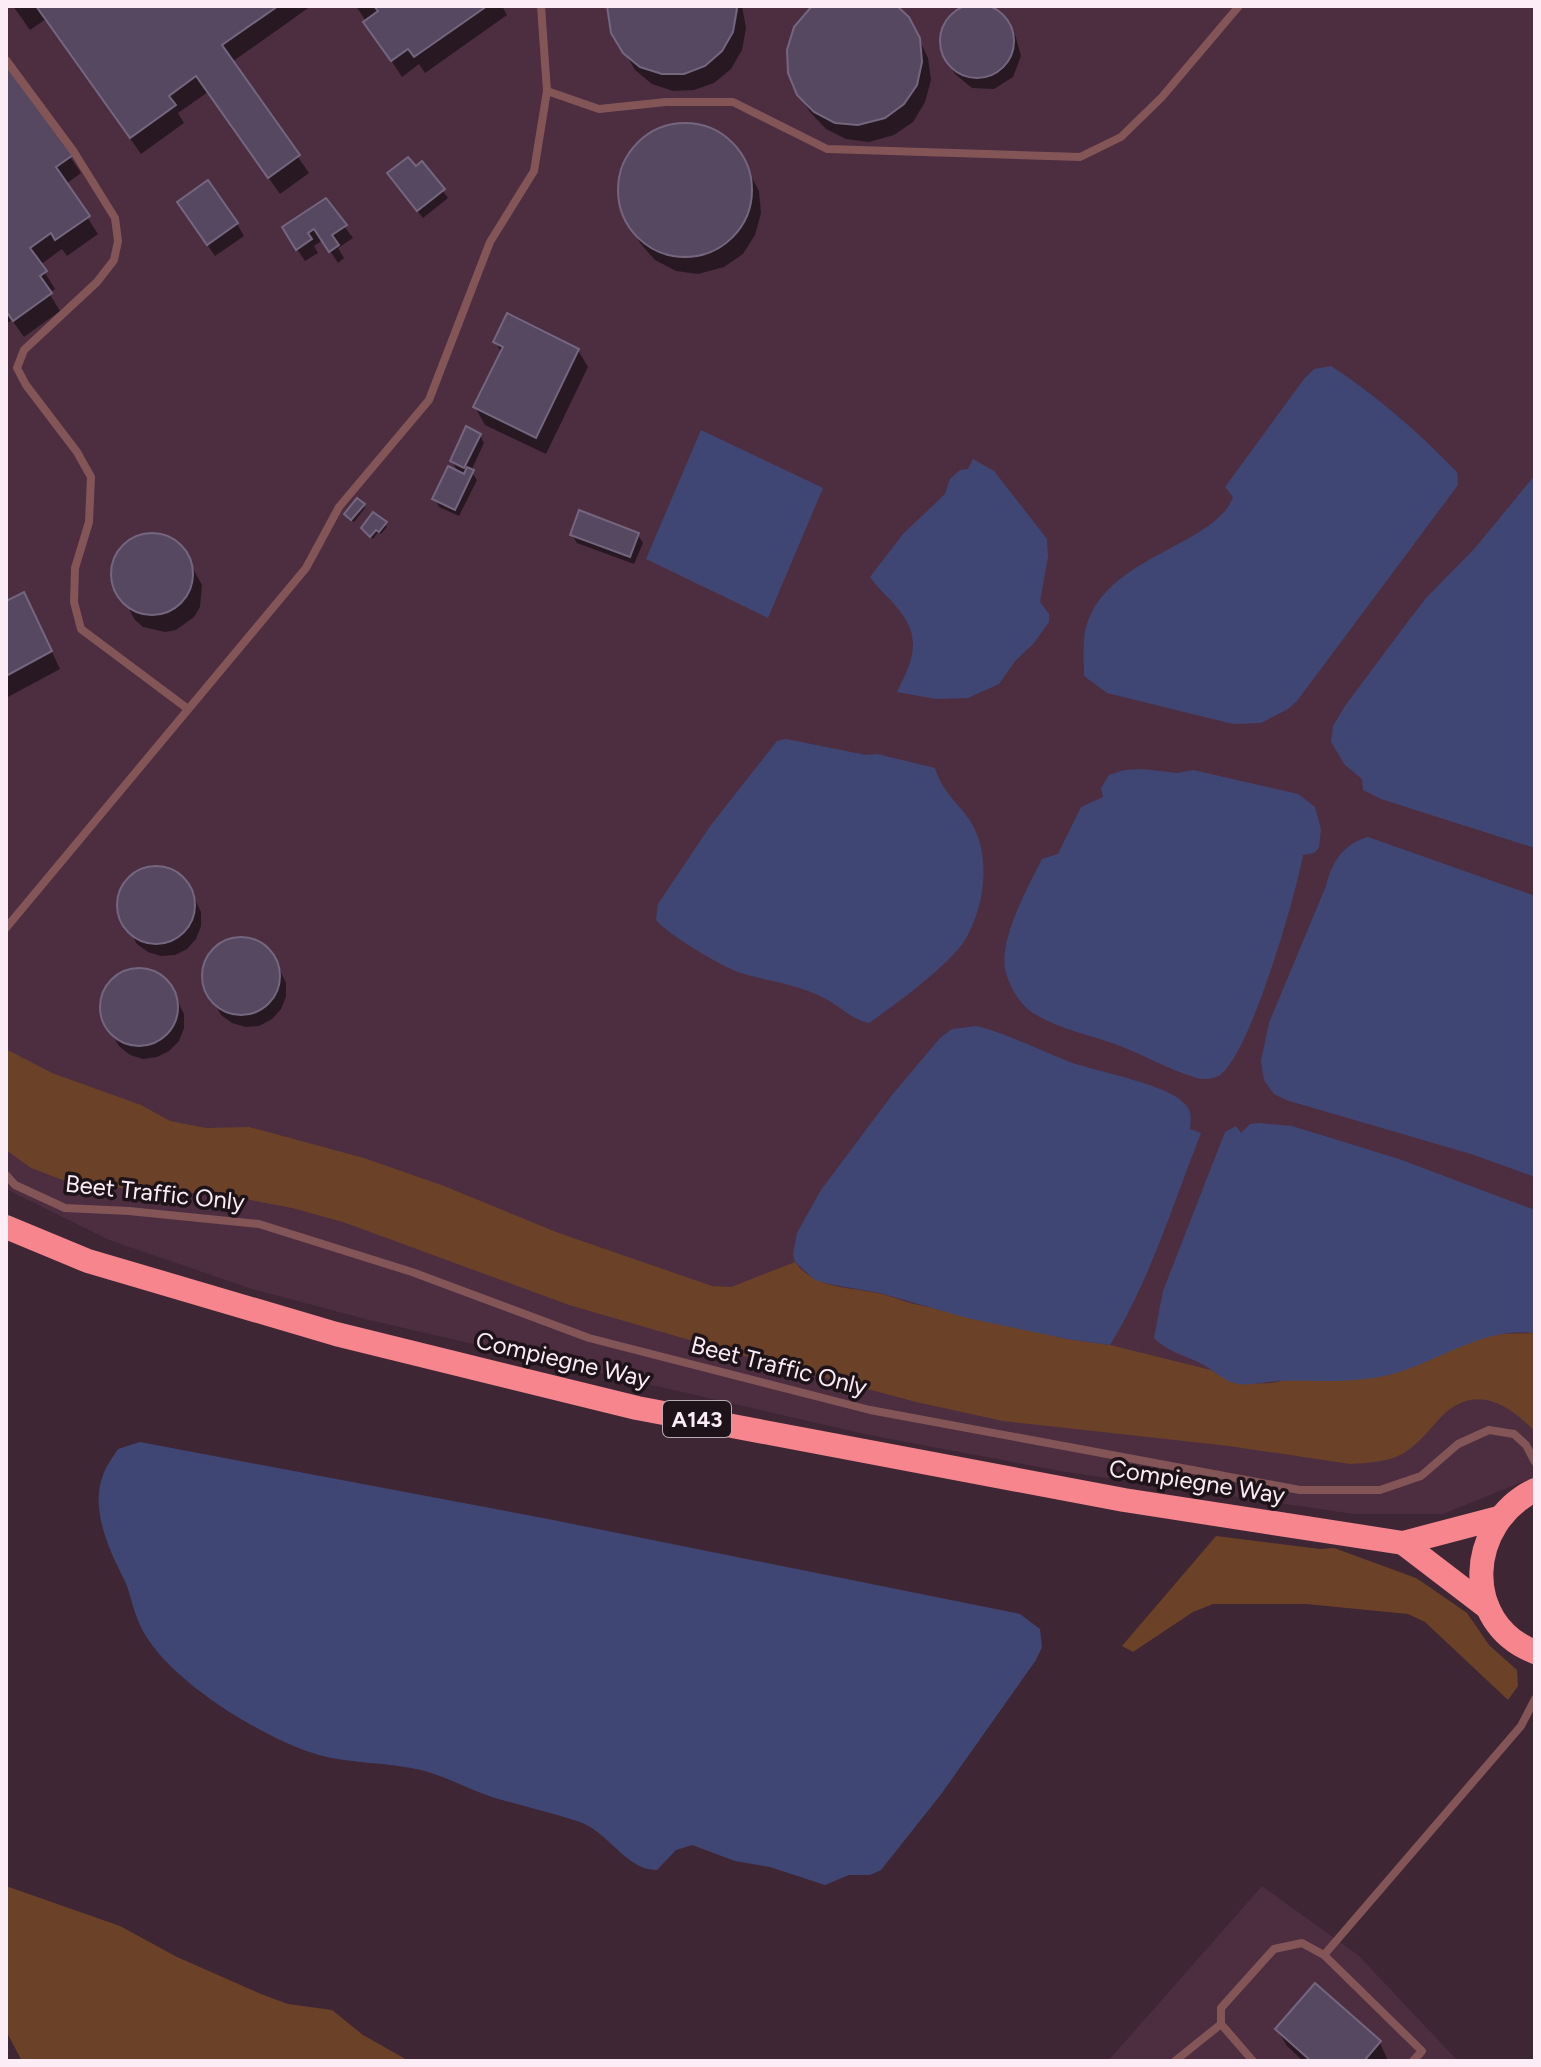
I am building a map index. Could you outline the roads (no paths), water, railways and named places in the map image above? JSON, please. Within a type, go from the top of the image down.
[{"type":"highway","name":"Compiegne Way","points":[[6,1227],[88,1261],[336,1334],[637,1408],[1124,1500],[1403,1543],[1498,1518]]},
{"type":"highway","points":[[1488,1608],[1482,1585],[1481,1561],[1487,1538],[1498,1518],[1518,1498],[1535,1490]]},
{"type":"highway","name":"Compiegne Way","points":[[1403,1543],[1488,1608],[1503,1631],[1535,1652]]},
{"type":"lane","points":[[6,928],[306,568],[339,507],[429,400],[490,242],[534,171],[547,91],[541,6]]},
{"type":"lane","points":[[547,91],[599,109],[666,102],[733,102],[827,149],[1080,157],[1121,137],[1162,97],[1239,6]]},
{"type":"lane","points":[[6,60],[74,152],[115,218],[118,241],[114,260],[97,282],[24,350],[17,368],[26,385],[77,452],[91,477],[89,522],[75,568],[74,602],[81,629],[188,709]]},
{"type":"lane","name":"Beet Traffic Only","points":[[6,1175],[15,1185],[65,1208],[259,1224],[412,1272],[589,1338],[870,1410],[1300,1490],[1380,1490],[1421,1476],[1458,1444],[1489,1430],[1514,1434],[1526,1445],[1535,1462]]},
{"type":"lane","points":[[1324,1955],[1521,1726],[1535,1699]]},
{"type":"lane","points":[[1253,2061],[1221,2024],[1221,2008],[1274,1949],[1302,1943],[1324,1955],[1422,2051],[1413,2061]]},
{"type":"lane","points":[[1175,2061],[1221,2024]]},
{"type":"water","points":[[1331,366],[1381,402],[1427,443],[1457,472],[1458,485],[1297,701],[1261,723],[1233,724],[1107,693],[1084,676],[1084,639],[1089,618],[1099,601],[1128,573],[1219,517],[1233,497],[1225,487],[1304,379],[1314,369]]},
{"type":"water","points":[[701,430],[823,488],[768,618],[646,559]]},
{"type":"water","points":[[973,459],[994,471],[1047,539],[1048,556],[1040,602],[1049,614],[1049,622],[999,684],[968,698],[936,699],[897,692],[911,661],[911,631],[899,610],[870,577],[903,534],[945,494],[950,479],[960,470],[968,469]]},
{"type":"water","points":[[1535,475],[1535,848],[1381,799],[1363,790],[1362,779],[1345,765],[1331,742],[1333,726],[1345,706],[1406,624],[1427,597],[1475,548]]},
{"type":"water","points":[[786,739],[866,755],[877,754],[935,768],[978,838],[983,885],[976,916],[963,943],[932,975],[869,1023],[811,992],[733,970],[683,942],[656,920],[658,904],[711,825],[777,741]]},
{"type":"water","points":[[1143,769],[1177,773],[1193,770],[1298,794],[1315,807],[1321,829],[1319,848],[1314,853],[1303,855],[1282,937],[1245,1037],[1232,1061],[1220,1075],[1212,1078],[1186,1075],[1123,1047],[1042,1018],[1020,1001],[1006,973],[1004,960],[1010,931],[1042,859],[1058,854],[1081,807],[1103,797],[1101,788],[1109,775]]},
{"type":"water","points":[[1368,837],[1535,896],[1535,1177],[1471,1154],[1286,1100],[1274,1094],[1264,1080],[1261,1061],[1269,1023],[1332,869],[1345,849]]},
{"type":"water","points":[[977,1026],[1070,1062],[1164,1091],[1186,1105],[1191,1119],[1190,1129],[1201,1133],[1149,1268],[1110,1345],[967,1318],[880,1293],[829,1284],[815,1280],[795,1262],[793,1254],[797,1233],[821,1190],[892,1095],[940,1038],[952,1029]]},
{"type":"water","points":[[1250,1124],[1292,1126],[1399,1159],[1535,1210],[1535,1333],[1516,1332],[1481,1339],[1413,1367],[1382,1376],[1249,1384],[1229,1381],[1159,1343],[1154,1338],[1163,1291],[1225,1132],[1236,1126],[1241,1133]]},
{"type":"water","points":[[140,1442],[548,1519],[1020,1614],[1040,1629],[1042,1647],[942,1793],[881,1870],[870,1875],[849,1875],[825,1885],[770,1867],[735,1861],[692,1845],[676,1850],[657,1870],[646,1869],[577,1821],[489,1796],[421,1770],[319,1755],[271,1736],[193,1686],[170,1666],[140,1625],[103,1529],[99,1502],[103,1475],[118,1449]]}]
